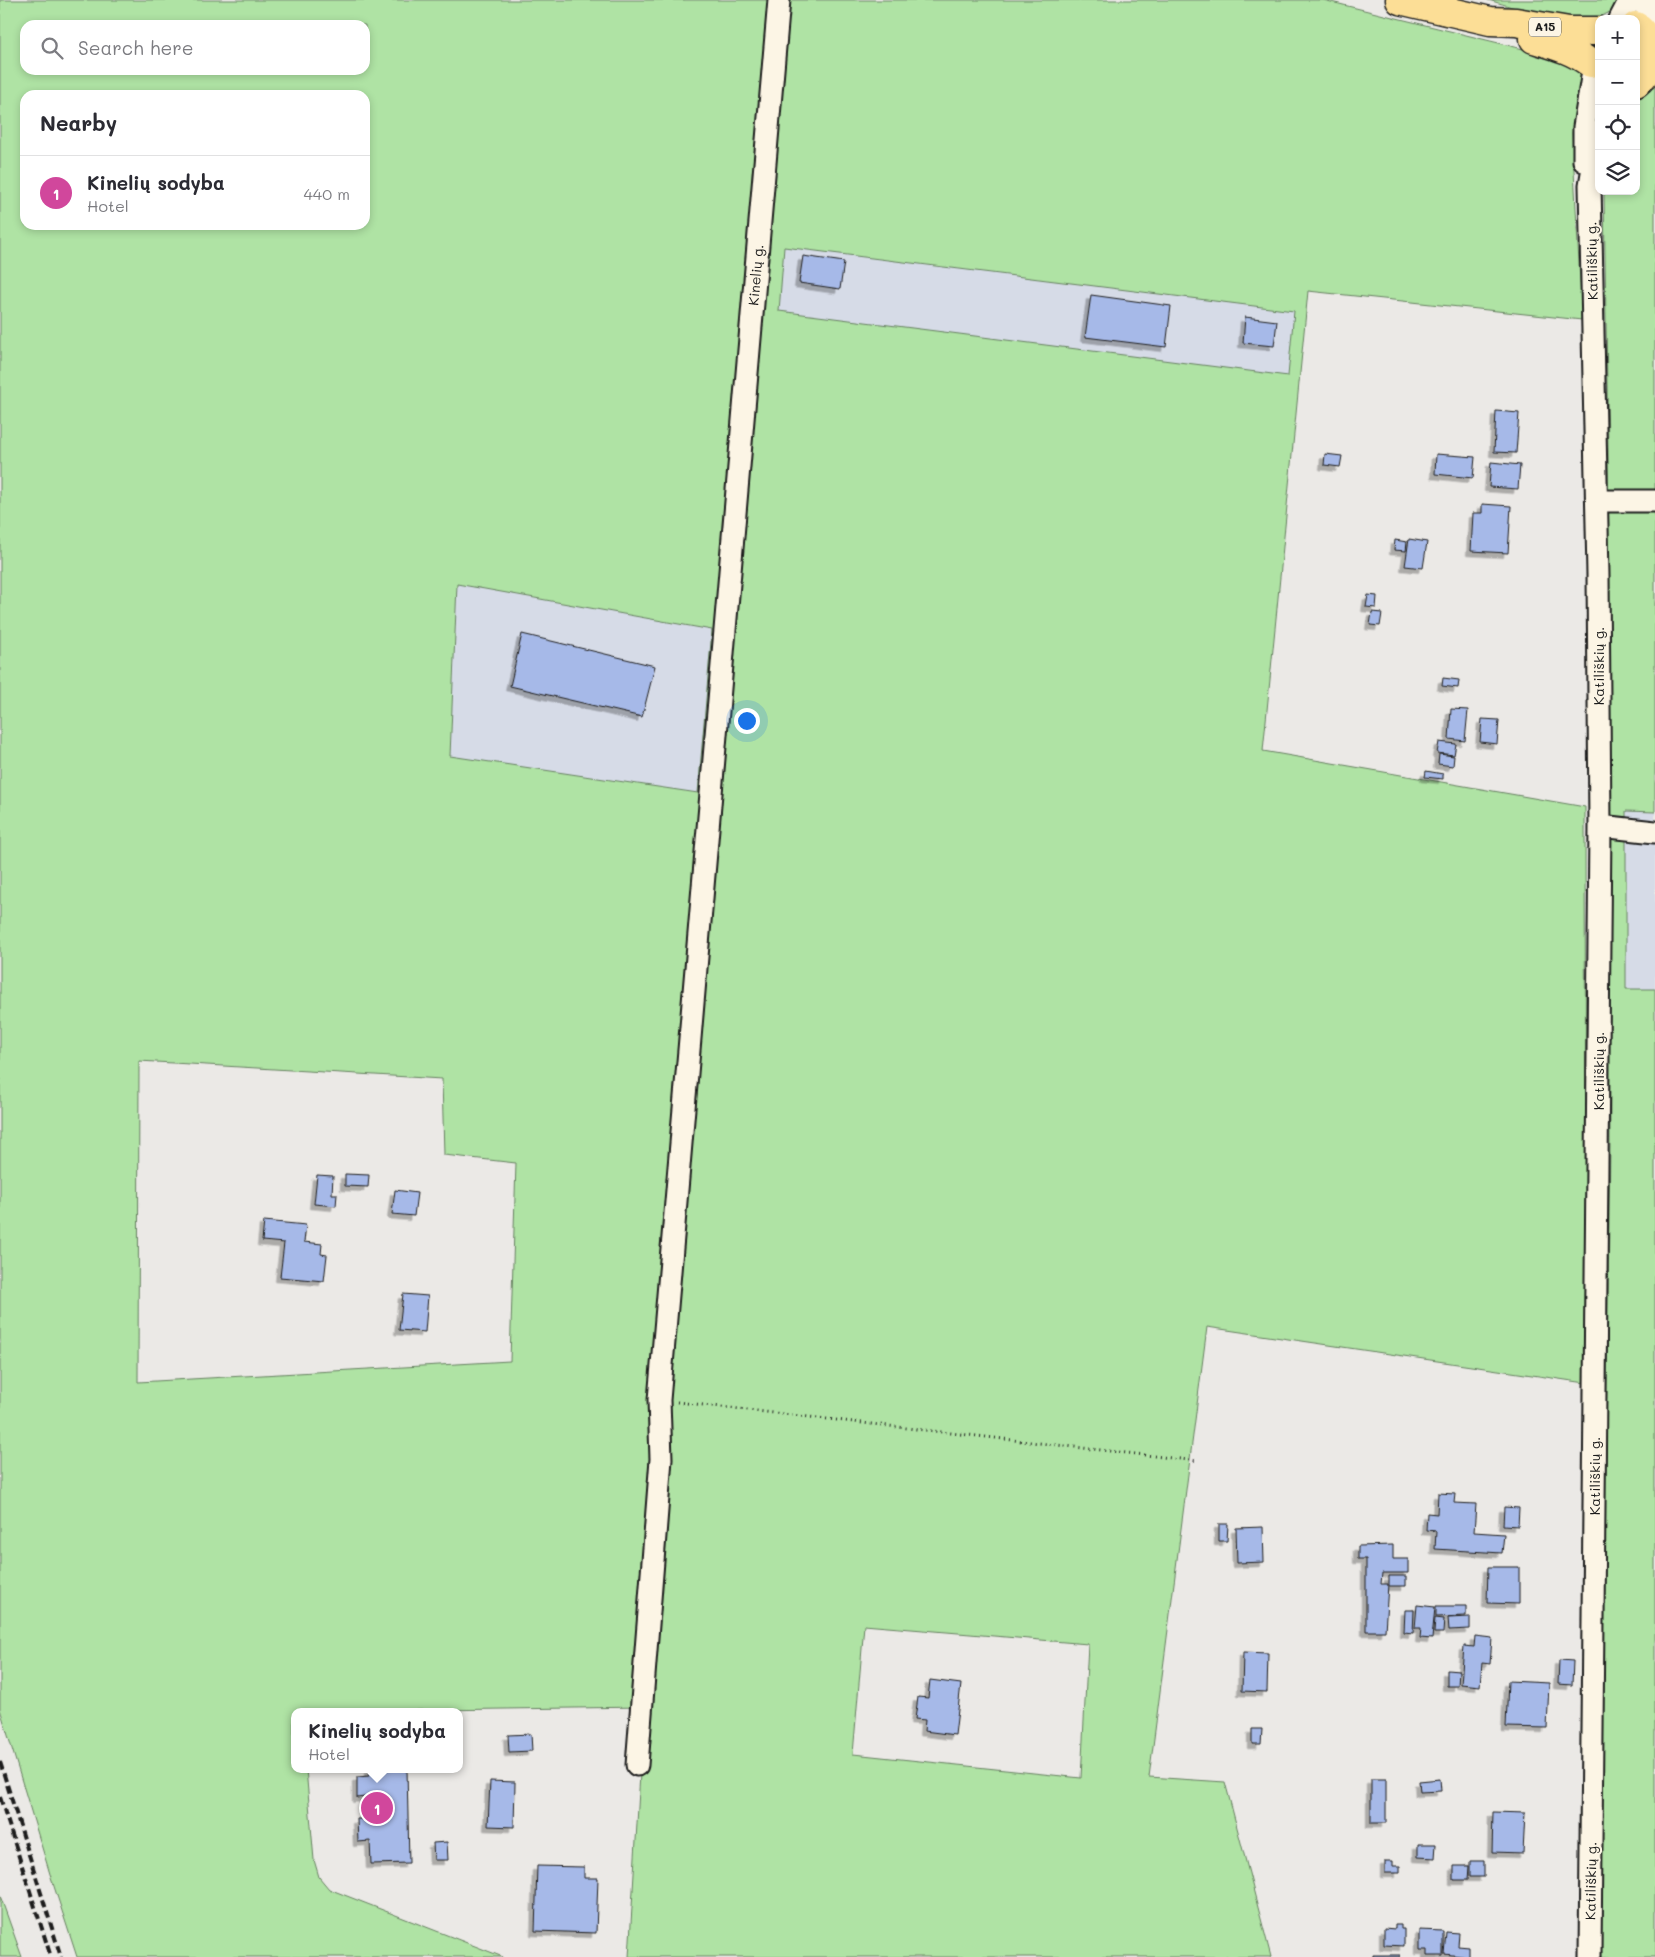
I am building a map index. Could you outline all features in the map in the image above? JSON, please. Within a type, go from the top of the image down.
[{"type":"highway","name":"A15","points":[[1400,0],[1490,22],[1514,33],[1565,48],[1580,55],[1594,70]]},
{"type":"highway","name":"A15","points":[[1490,22],[1516,22],[1569,31],[1595,31]]},
{"type":"highway","points":[[1641,32],[1653,59],[1646,78]]},
{"type":"highway","name":"A15","points":[[1594,70],[1590,45],[1595,37]]},
{"type":"street","name":"Kinelių g.","points":[[638,1764],[661,1459],[659,1400],[779,0]]},
{"type":"street","points":[[1630,0],[1641,32]]},
{"type":"street","points":[[1641,32],[1649,0]]},
{"type":"street","name":"Katiliškių g.","points":[[1590,185],[1584,166],[1582,149],[1594,70]]},
{"type":"street","name":"Katiliškių g.","points":[[1590,1957],[1600,826],[1597,501],[1590,185],[1596,150]]},
{"type":"street","points":[[1597,501],[1655,502]]},
{"type":"street","points":[[1600,826],[1655,832]]},
{"type":"path","points":[[659,1400],[1198,1461]]},
{"type":"shaded area","points":[[784,247],[1295,311],[1288,377],[779,311]]},
{"type":"shaded area","points":[[457,584],[712,630],[698,793],[450,756]]},
{"type":"shaded area","points":[[1626,811],[1655,812],[1655,989],[1626,989]]},
{"type":"green space","points":[[0,0],[1323,0],[1564,59],[1580,72],[1582,93],[1576,110],[1572,133],[1582,320],[1308,291],[1263,751],[1585,807],[1586,1383],[1207,1327],[1149,1777],[1225,1782],[1271,1957],[629,1957],[644,1707],[463,1710],[463,1708],[291,1708],[291,1773],[306,1773],[314,1860],[319,1877],[329,1889],[503,1957],[77,1957],[0,1709]],"holes":[[[784,247],[1294,311],[1288,376],[779,311]],[[457,584],[712,630],[698,793],[450,756]],[[139,1061],[442,1079],[444,1155],[516,1163],[510,1361],[138,1382]],[[864,1625],[1088,1644],[1081,1778],[853,1754]]]},
{"type":"green space","points":[[1488,0],[1621,0],[1610,12],[1603,15],[1595,15],[1595,18],[1578,20],[1539,14]]},
{"type":"green space","points":[[1655,87],[1655,812],[1626,811],[1626,989],[1655,989],[1655,1957],[1599,1957],[1610,1146],[1608,451],[1604,195],[1640,195],[1640,94]]},
{"type":"green space","points":[[0,1896],[2,1901],[22,1957],[0,1957]]},
{"type":"building","points":[[803,256],[844,262],[840,289],[799,283]]},
{"type":"building","points":[[1091,295],[1171,306],[1166,347],[1085,337]]},
{"type":"building","points":[[1245,317],[1277,321],[1274,346],[1243,343]]},
{"type":"building","points":[[1496,411],[1519,413],[1516,453],[1494,452]]},
{"type":"building","points":[[1325,454],[1342,456],[1340,467],[1324,465]]},
{"type":"building","points":[[1436,454],[1475,457],[1473,478],[1435,474]]},
{"type":"building","points":[[1491,462],[1520,465],[1518,489],[1489,487]]},
{"type":"building","points":[[1482,504],[1511,506],[1508,553],[1471,551],[1473,513],[1482,513]]},
{"type":"building","points":[[1409,539],[1427,542],[1423,568],[1405,566]]},
{"type":"building","points":[[1395,540],[1407,542],[1406,551],[1394,550]]},
{"type":"building","points":[[1368,595],[1377,596],[1376,608],[1366,607]]},
{"type":"building","points":[[1372,612],[1382,613],[1380,626],[1370,625]]},
{"type":"building","points":[[522,634],[655,666],[642,717],[510,686]]},
{"type":"building","points":[[1443,678],[1459,680],[1458,688],[1442,686]]},
{"type":"building","points":[[1451,709],[1468,710],[1465,741],[1449,739]]},
{"type":"building","points":[[1482,719],[1499,720],[1497,744],[1480,742]]},
{"type":"building","points":[[1439,742],[1456,744],[1454,755],[1437,753]]},
{"type":"building","points":[[1439,754],[1454,756],[1453,766],[1438,764]]},
{"type":"building","points":[[1426,771],[1443,774],[1443,779],[1425,777]]},
{"type":"building","points":[[345,1174],[369,1175],[368,1187],[345,1186]]},
{"type":"building","points":[[317,1175],[333,1176],[332,1194],[337,1194],[336,1206],[314,1204]]},
{"type":"building","points":[[395,1190],[417,1193],[414,1216],[392,1214]]},
{"type":"building","points":[[264,1221],[306,1225],[304,1242],[322,1244],[321,1254],[327,1255],[324,1281],[280,1277],[284,1243],[262,1241]]},
{"type":"building","points":[[403,1294],[428,1296],[425,1332],[399,1330]]},
{"type":"building","points":[[1438,1493],[1455,1494],[1454,1503],[1476,1504],[1474,1532],[1504,1534],[1502,1553],[1435,1549],[1436,1531],[1426,1530],[1427,1513],[1437,1514]]},
{"type":"building","points":[[1504,1507],[1519,1508],[1518,1526],[1503,1525]]},
{"type":"building","points":[[1219,1524],[1228,1524],[1227,1541],[1219,1541]]},
{"type":"building","points":[[1263,1527],[1264,1562],[1237,1563],[1236,1528]]},
{"type":"building","points":[[1393,1545],[1393,1559],[1408,1559],[1408,1573],[1382,1573],[1381,1584],[1388,1584],[1385,1631],[1366,1631],[1366,1559],[1358,1559],[1358,1546]]},
{"type":"building","points":[[1488,1567],[1519,1567],[1519,1604],[1487,1603]]},
{"type":"building","points":[[1389,1576],[1406,1576],[1406,1586],[1389,1586]]},
{"type":"building","points":[[1417,1605],[1435,1607],[1432,1639],[1420,1638],[1421,1628],[1415,1628]]},
{"type":"building","points":[[1436,1606],[1466,1606],[1466,1616],[1436,1617]]},
{"type":"building","points":[[1405,1610],[1414,1610],[1413,1633],[1404,1632]]},
{"type":"building","points":[[1470,1617],[1470,1629],[1449,1630],[1448,1618]]},
{"type":"building","points":[[1435,1618],[1444,1619],[1443,1633],[1434,1633]]},
{"type":"building","points":[[1475,1636],[1492,1638],[1490,1664],[1482,1663],[1480,1686],[1461,1684],[1464,1646],[1474,1647]]},
{"type":"building","points":[[1243,1652],[1268,1653],[1267,1692],[1242,1691]]},
{"type":"building","points":[[1559,1660],[1573,1661],[1572,1685],[1558,1684]]},
{"type":"building","points":[[1447,1670],[1459,1671],[1458,1686],[1447,1686]]},
{"type":"building","points":[[930,1680],[961,1684],[955,1735],[924,1731],[925,1720],[915,1719],[918,1697],[928,1698]]},
{"type":"building","points":[[1508,1681],[1549,1683],[1547,1728],[1506,1727]]},
{"type":"building","points":[[1252,1729],[1262,1729],[1261,1744],[1252,1744]]},
{"type":"building","points":[[531,1734],[532,1751],[509,1752],[508,1735]]},
{"type":"building","points":[[369,1773],[407,1773],[409,1863],[371,1864],[370,1841],[358,1842],[357,1819],[365,1819],[365,1797],[357,1798],[357,1777],[369,1776]]},
{"type":"building","points":[[1371,1779],[1386,1779],[1386,1823],[1371,1823]]},
{"type":"building","points":[[1440,1779],[1441,1791],[1420,1792],[1419,1781]]},
{"type":"building","points":[[490,1781],[515,1782],[514,1827],[488,1826]]},
{"type":"building","points":[[1493,1812],[1525,1813],[1523,1853],[1492,1852]]},
{"type":"building","points":[[447,1842],[448,1860],[434,1860],[433,1843]]},
{"type":"building","points":[[1418,1844],[1436,1844],[1435,1858],[1418,1857]]},
{"type":"building","points":[[1385,1861],[1393,1861],[1393,1866],[1400,1866],[1400,1873],[1385,1873]]},
{"type":"building","points":[[1470,1861],[1484,1861],[1484,1877],[1470,1877]]},
{"type":"building","points":[[537,1866],[584,1867],[584,1878],[598,1878],[596,1933],[535,1931]]},
{"type":"building","points":[[1454,1866],[1469,1866],[1468,1880],[1454,1880]]},
{"type":"building","points":[[1395,1925],[1401,1925],[1401,1929],[1404,1929],[1404,1946],[1384,1945],[1384,1928],[1395,1929]]},
{"type":"building","points":[[1419,1930],[1443,1931],[1443,1956],[1427,1956],[1427,1950],[1419,1950]]},
{"type":"building","points":[[1446,1932],[1459,1933],[1458,1946],[1469,1947],[1469,1957],[1444,1954]]},
{"type":"building","points":[[1373,1955],[1400,1955],[1400,1957],[1373,1957]]},
{"type":"railway","points":[[0,1762],[61,1957]]},
{"type":"railway","points":[[0,1797],[51,1957]]},
{"type":"place","name":"Kinelių sodyba","points":[[377,1808]]}]
